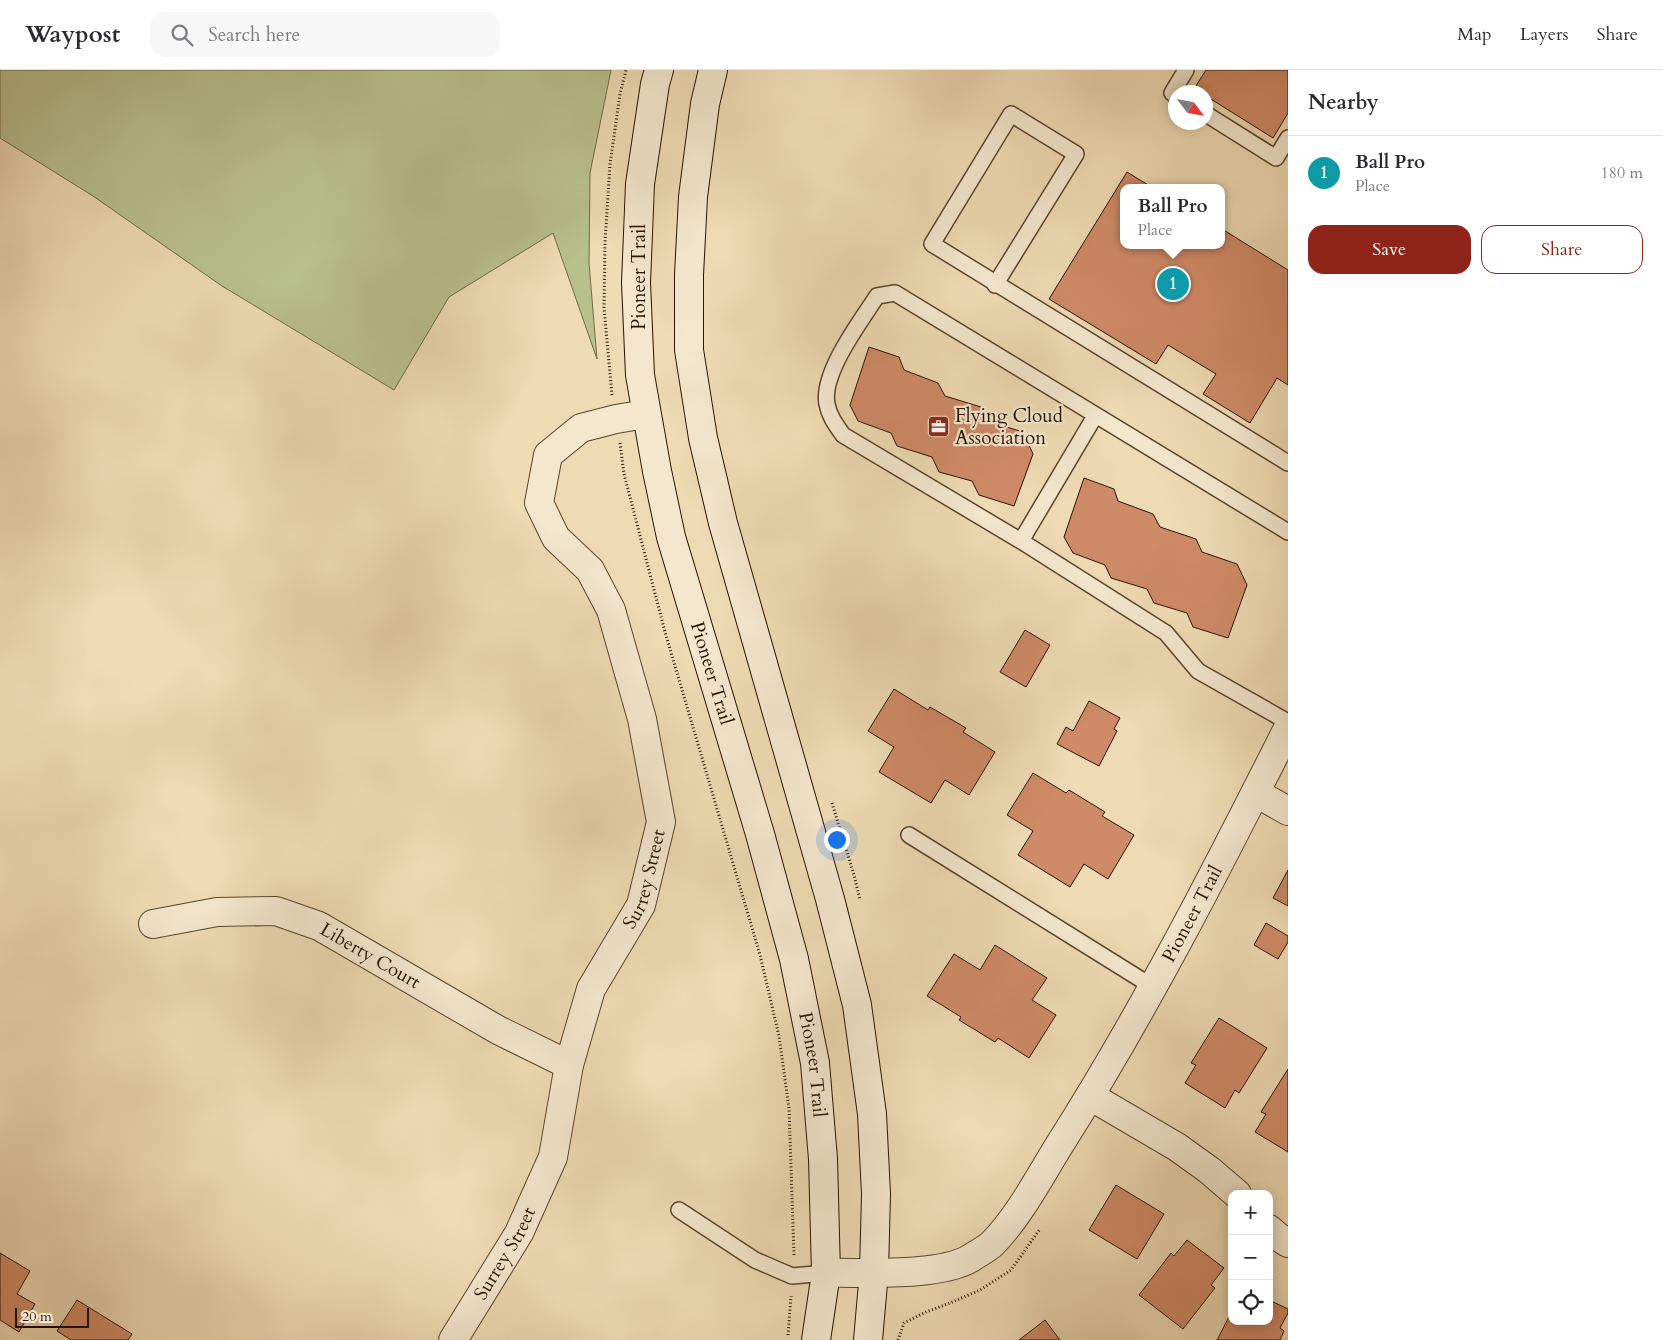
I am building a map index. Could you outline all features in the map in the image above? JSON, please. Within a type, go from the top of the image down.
[{"type":"main road","name":"Pioneer Trail","points":[[659,70],[655,84],[640,184],[636,283],[640,375],[671,537],[760,834],[796,968],[815,1063],[823,1159],[826,1273],[816,1340]]},
{"type":"main road","points":[[713,70],[705,104],[693,197],[689,275],[689,350],[703,438],[723,523],[830,899],[857,1005],[872,1114],[876,1194],[874,1272],[868,1340]]},
{"type":"main road","name":"Surrey Street","points":[[453,1340],[519,1233],[553,1157],[569,1065],[591,988],[641,906],[661,822],[642,719],[611,610],[590,570],[556,538],[539,504],[548,455],[581,428],[646,414]]},
{"type":"main road","name":"Pioneer Trail","points":[[826,1273],[899,1272],[942,1268],[969,1259],[992,1244],[1013,1218],[1090,1096],[1152,987],[1256,793],[1288,728]]},
{"type":"main road","points":[[1256,793],[1288,811]]},
{"type":"main road","name":"Liberty Court","points":[[154,924],[217,912],[276,911],[319,926],[498,1030],[569,1065]]},
{"type":"main road","points":[[1090,1096],[1177,1147],[1232,1190]]},
{"type":"main road","points":[[1273,1232],[1288,1243]]},
{"type":"lane","points":[[1177,85],[1186,70]]},
{"type":"lane","points":[[996,285],[1076,154],[1012,114],[932,244],[996,285],[1288,463]]},
{"type":"lane","points":[[1213,118],[1276,158],[1288,138]]},
{"type":"lane","points":[[1288,532],[895,293],[877,296],[844,347],[827,385],[826,403],[833,421],[843,435],[1021,541],[1166,633],[1198,671],[1288,722]]},
{"type":"lane","points":[[1021,541],[1096,416]]},
{"type":"lane","points":[[908,835],[1152,987]]},
{"type":"lane","points":[[679,1210],[755,1260],[792,1276],[826,1273]]},
{"type":"path","points":[[831,799],[854,875],[860,903]]},
{"type":"path","points":[[788,1340],[792,1276]]},
{"type":"green space","points":[[0,70],[611,70],[590,173],[589,263],[597,359],[553,233],[449,297],[394,390],[222,286],[93,196],[0,138]]},
{"type":"building","points":[[1206,70],[1288,70],[1288,113],[1273,138],[1213,100],[1213,85],[1197,85]]},
{"type":"building","points":[[1127,172],[1146,184],[1120,184],[1120,249],[1225,249],[1225,231],[1288,270],[1288,385],[1277,378],[1250,423],[1203,394],[1216,374],[1168,345],[1156,364],[1049,299]]},
{"type":"building","name":"Flying Cloud Association","points":[[869,347],[899,357],[904,370],[938,383],[945,396],[981,407],[987,421],[1023,432],[1033,454],[1014,506],[979,495],[972,481],[939,472],[932,457],[897,446],[891,433],[858,421],[850,405]]},
{"type":"building","name":"Flying Cloud Association","points":[[1084,478],[1114,489],[1118,501],[1153,514],[1160,527],[1196,539],[1202,552],[1237,564],[1247,585],[1228,638],[1193,627],[1187,613],[1154,603],[1147,589],[1111,578],[1105,565],[1073,553],[1064,537]]},
{"type":"building","points":[[1025,630],[1050,645],[1026,687],[1000,672]]},
{"type":"building","points":[[894,689],[928,710],[930,707],[966,728],[963,732],[995,752],[969,795],[945,780],[931,803],[879,772],[894,747],[868,731]]},
{"type":"building","points":[[1089,701],[1120,718],[1114,729],[1117,731],[1099,766],[1057,744],[1066,727],[1073,731]]},
{"type":"building","points":[[1033,773],[1066,793],[1069,790],[1105,812],[1102,816],[1134,835],[1108,879],[1084,864],[1070,887],[1018,855],[1033,831],[1007,815]]},
{"type":"building","points":[[1288,870],[1288,906],[1273,898]]},
{"type":"building","points":[[1266,923],[1288,936],[1288,942],[1278,959],[1254,945]]},
{"type":"building","points":[[995,945],[1047,978],[1032,1000],[1056,1015],[1029,1058],[998,1038],[995,1042],[959,1020],[961,1017],[927,996],[954,954],[980,970]]},
{"type":"building","points":[[1219,1018],[1267,1048],[1239,1093],[1235,1090],[1225,1108],[1185,1083],[1196,1065],[1191,1063]]},
{"type":"building","points":[[1288,1069],[1288,1152],[1255,1132],[1266,1114],[1261,1112]]},
{"type":"building","points":[[1116,1185],[1164,1214],[1137,1259],[1089,1230]]},
{"type":"building","points":[[1187,1240],[1224,1268],[1211,1285],[1215,1288],[1183,1329],[1139,1295],[1171,1253],[1174,1256]]},
{"type":"building","points":[[0,1253],[30,1271],[17,1294],[35,1304],[19,1332],[0,1320]]},
{"type":"building","points":[[77,1300],[132,1334],[128,1340],[71,1340],[57,1331]]},
{"type":"building","points":[[1273,1302],[1288,1309],[1288,1313],[1280,1328],[1284,1331],[1280,1340],[1217,1340],[1228,1319],[1228,1325],[1273,1325]]},
{"type":"building","points":[[1045,1320],[1060,1340],[1019,1340]]},
{"type":"place","name":"Ball Pro","points":[[1173,284]]},
{"type":"place","name":"Flying Cloud Association","points":[[939,427]]}]
